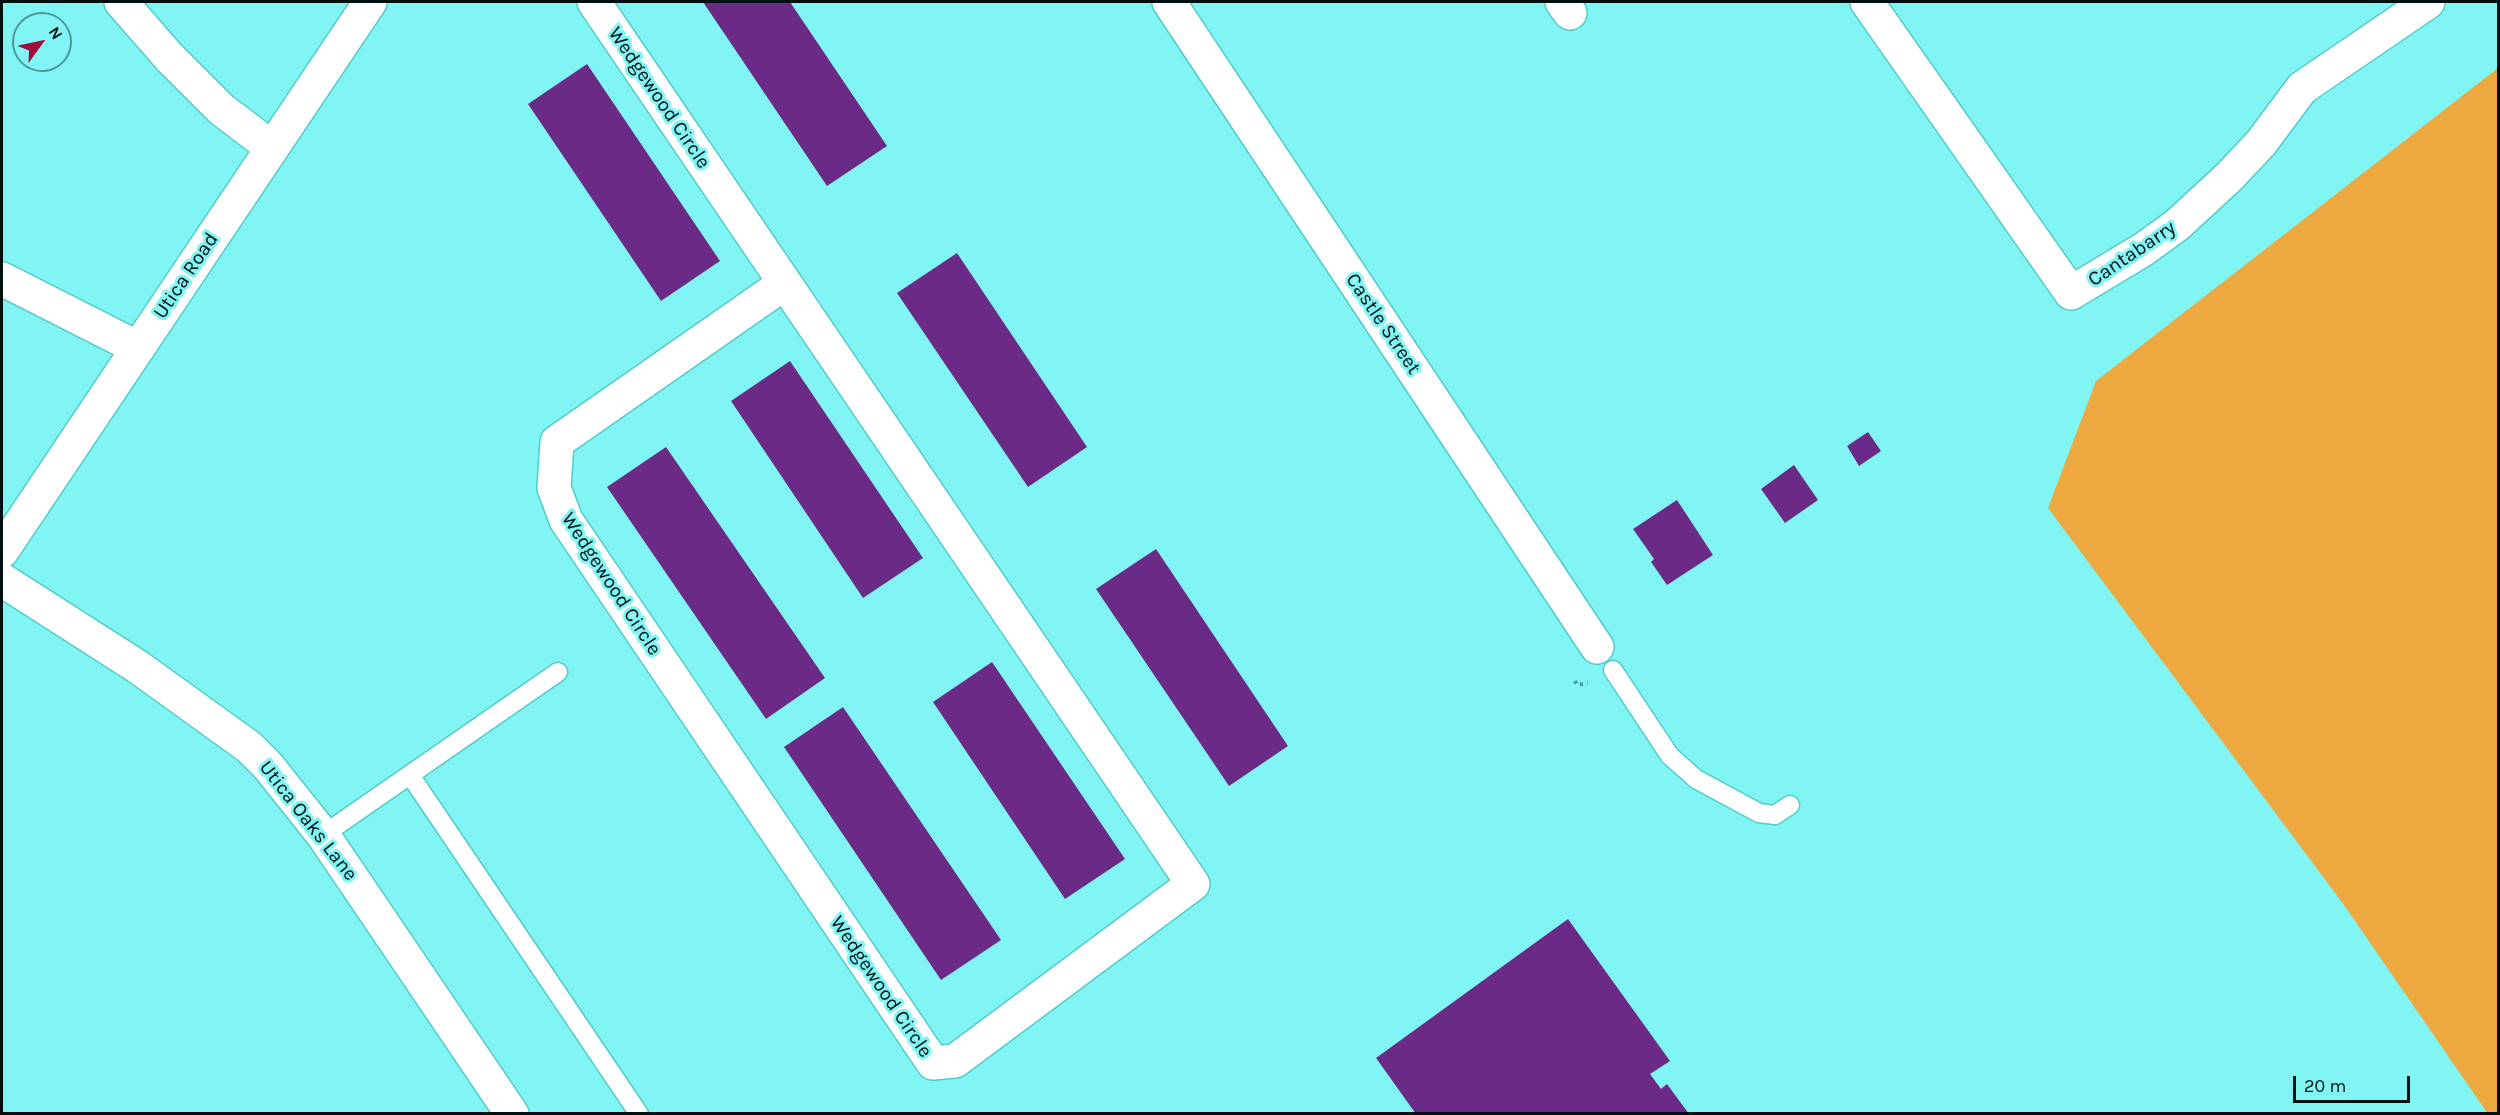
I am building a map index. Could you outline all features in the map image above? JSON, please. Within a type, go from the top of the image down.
[{"type":"street","points":[[121,2],[169,57],[221,109],[271,147]]},
{"type":"street","name":"Utica Road","points":[[2,551],[370,2]]},
{"type":"street","name":"Wedgewood Circle","points":[[594,2],[785,283],[1193,884],[955,1061],[933,1063],[566,520],[554,488],[557,442],[785,283]]},
{"type":"street","name":"Castle Street","points":[[1169,2],[1605,658]]},
{"type":"street","name":"Cantabarry","points":[[1867,2],[2071,293],[2144,249],[2176,225],[2261,143],[2302,88],[2428,2]]},
{"type":"street","points":[[2,279],[138,348]]},
{"type":"street","name":"Utica Oaks Lane","points":[[2,580],[138,667],[249,747],[268,766],[323,835],[513,1113]]},
{"type":"lane","points":[[1605,658],[1670,756],[1696,779],[1759,813],[1775,815],[1790,805]]},
{"type":"lane","points":[[323,835],[558,672]]},
{"type":"lane","points":[[410,775],[639,1113]]},
{"type":"shaded area","points":[[2498,68],[2498,1113],[2488,1114],[2344,905],[2048,508],[2096,381]]},
{"type":"building","points":[[703,2],[790,2],[887,146],[827,186]]},
{"type":"building","points":[[587,64],[720,261],[661,301],[528,104]]},
{"type":"building","points":[[957,253],[1087,447],[1028,487],[897,293]]},
{"type":"building","points":[[790,361],[923,558],[863,598],[731,401]]},
{"type":"building","points":[[1868,432],[1881,451],[1859,466],[1847,446]]},
{"type":"building","points":[[666,447],[825,678],[766,719],[607,487]]},
{"type":"building","points":[[1794,465],[1818,500],[1785,523],[1761,489]]},
{"type":"building","points":[[1677,500],[1713,555],[1667,585],[1651,562],[1654,559],[1633,529]]},
{"type":"building","points":[[1156,549],[1288,746],[1229,786],[1096,589]]},
{"type":"building","points":[[992,662],[1125,859],[1065,899],[933,702]]},
{"type":"building","points":[[843,707],[1001,940],[941,980],[784,747]]},
{"type":"building","points":[[1568,919],[1670,1061],[1650,1074],[1661,1089],[1667,1084],[1689,1114],[1416,1114],[1376,1058]]}]
